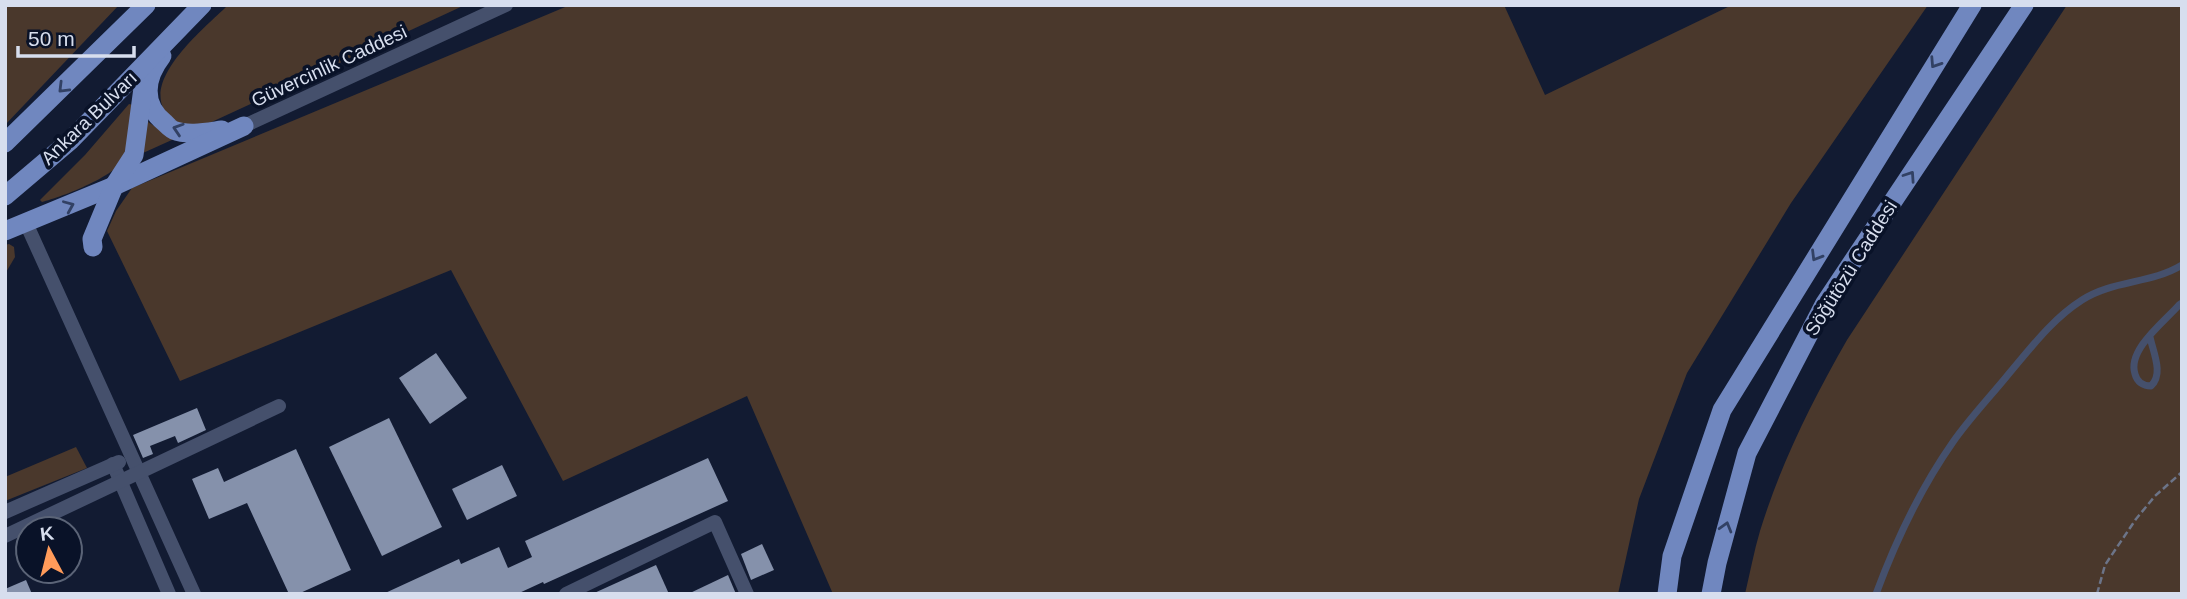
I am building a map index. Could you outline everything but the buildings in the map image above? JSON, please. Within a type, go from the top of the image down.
[{"type":"main road","name":"Ankara Bulvarı","points":[[5,144],[146,5]]},
{"type":"main road","name":"Söğütözü Caddesi","points":[[1667,594],[1672,556],[1722,410],[1972,5]]},
{"type":"main road","name":"Söğütözü Caddesi","points":[[1711,594],[1747,453],[1825,303],[2024,5]]},
{"type":"main road","name":"Ankara Bulvarı","points":[[5,196],[71,140],[201,6]]},
{"type":"main road","points":[[93,247],[92,239],[114,186],[134,155],[143,89],[153,68],[201,6]]},
{"type":"main road","points":[[153,68],[147,89],[149,103],[157,117],[173,130],[200,134],[244,126]]},
{"type":"main road","points":[[5,231],[114,186],[244,126]]},
{"type":"street","name":"Güvercinlik Caddesi","points":[[244,126],[506,5]]},
{"type":"street","points":[[26,223],[194,594]]},
{"type":"street","points":[[5,536],[279,406]]},
{"type":"street","points":[[5,512],[131,457]]},
{"type":"street","points":[[113,464],[169,594]]},
{"type":"street","points":[[566,594],[715,522],[747,594]]},
{"type":"lane","points":[[1875,594],[1895,541],[1923,488],[1954,441],[2036,341],[2071,307],[2097,292],[2112,286],[2158,277],[2182,265]]},
{"type":"lane","points":[[2150,337],[2158,373],[2151,386],[2145,386],[2138,382],[2133,364],[2138,349],[2182,303]]},
{"type":"path","points":[[2097,594],[2105,565],[2136,519],[2155,496],[2182,472]]},
{"type":"shaded area","points":[[5,5],[119,5],[5,125]]},
{"type":"shaded area","points":[[228,5],[465,5],[203,126],[180,123],[168,115],[161,101],[162,87],[168,71],[178,55]]},
{"type":"shaded area","points":[[570,5],[1504,5],[1545,95],[1732,5],[1928,5],[1791,203],[1687,373],[1639,499],[1618,594],[833,594],[747,396],[563,481],[451,270],[180,381],[107,231],[116,211],[132,188]]},
{"type":"shaded area","points":[[2067,5],[2182,5],[2182,594],[1745,594],[1760,531],[1778,481],[1798,433],[1834,363]]},
{"type":"shaded area","points":[[129,104],[133,105],[130,143],[123,162],[90,184],[42,202],[40,200],[85,155]]},
{"type":"shaded area","points":[[145,120],[174,139],[143,153]]},
{"type":"shaded area","points":[[5,245],[14,247],[15,257],[5,274]]},
{"type":"shaded area","points":[[76,447],[87,468],[5,501],[5,477]]}]
